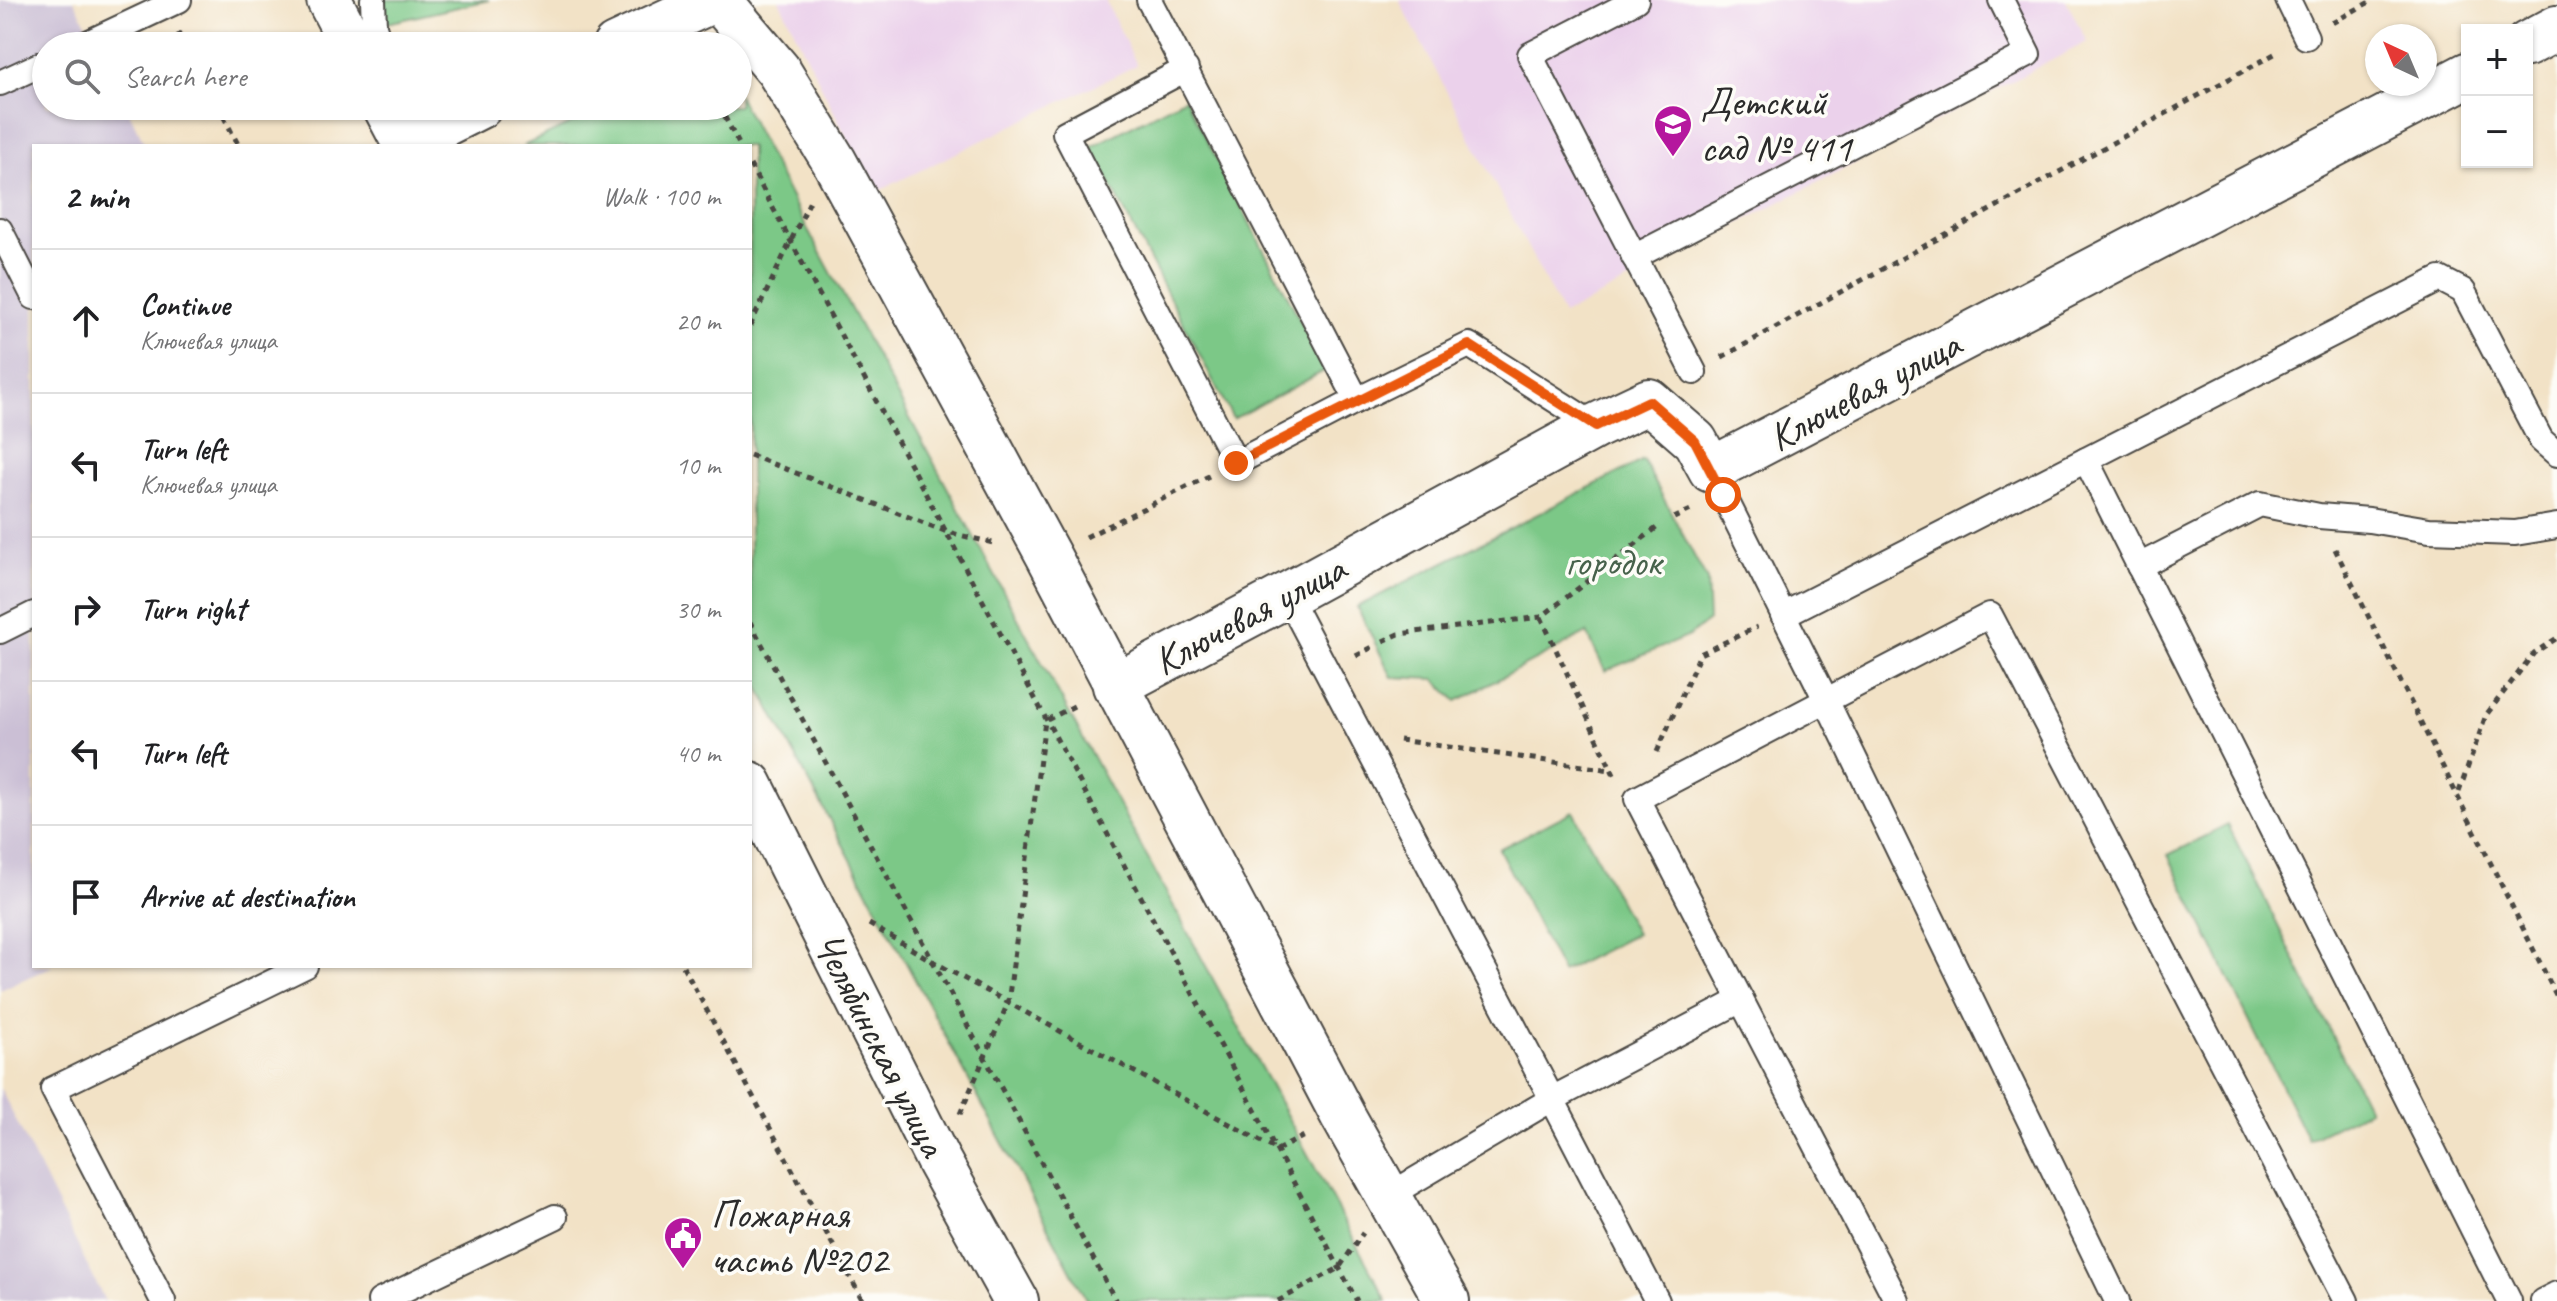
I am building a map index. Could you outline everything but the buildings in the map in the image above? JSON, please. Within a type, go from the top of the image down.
[{"type":"street","points":[[329,0],[346,32]]},
{"type":"street","points":[[646,32],[716,0],[744,32]]},
{"type":"street","points":[[2533,41],[2557,28]]},
{"type":"street","points":[[752,41],[778,70],[834,161],[1048,555],[1343,1116],[1447,1301]]},
{"type":"street","name":"Ключевая улица","points":[[1115,686],[1596,426],[1649,401],[1695,441],[1711,470],[2461,78]]},
{"type":"street","points":[[398,125],[420,120]]},
{"type":"street","name":"Челябинская улица","points":[[752,788],[939,1162],[1016,1301]]},
{"type":"lane","points":[[111,32],[179,0]]},
{"type":"lane","points":[[373,0],[376,32]]},
{"type":"lane","points":[[1149,0],[1357,400]]},
{"type":"lane","points":[[1636,0],[1530,55],[1694,372]]},
{"type":"lane","points":[[1634,257],[2028,54],[2001,0]]},
{"type":"lane","points":[[2288,0],[2306,37]]},
{"type":"lane","points":[[0,83],[32,68]]},
{"type":"lane","points":[[1186,69],[1065,133],[1236,463],[1469,345],[1596,426]]},
{"type":"lane","points":[[0,230],[32,293]]},
{"type":"lane","points":[[1783,615],[2440,279],[2463,291],[2541,440],[2557,454]]},
{"type":"lane","points":[[2086,460],[2509,1301]]},
{"type":"lane","points":[[1711,470],[2117,1301]]},
{"type":"lane","points":[[2139,566],[2260,504],[2319,516],[2429,530],[2515,533],[2557,526]]},
{"type":"lane","points":[[1287,595],[1657,1301]]},
{"type":"lane","points":[[0,631],[32,615]]},
{"type":"lane","points":[[1897,1301],[1637,799],[1990,615],[2346,1301]]},
{"type":"lane","points":[[163,1301],[53,1089],[301,968]]},
{"type":"lane","points":[[1388,1196],[1552,1099],[1741,1000]]},
{"type":"lane","points":[[380,1301],[555,1217]]},
{"type":"lane","points":[[2543,1301],[2557,1294]]},
{"type":"path","points":[[1694,372],[2373,0]]},
{"type":"path","points":[[225,120],[238,144]]},
{"type":"path","points":[[726,120],[739,144]]},
{"type":"path","points":[[752,169],[1357,1301]]},
{"type":"path","points":[[752,322],[801,217]]},
{"type":"path","points":[[752,456],[947,532],[1048,555],[1236,463]]},
{"type":"path","points":[[2319,516],[2557,997]]},
{"type":"path","points":[[1383,641],[1399,634],[1541,617],[1659,526]]},
{"type":"path","points":[[1647,775],[1700,654],[1783,615]]},
{"type":"path","points":[[752,626],[1116,1301]]},
{"type":"path","points":[[2458,793],[2486,715],[2534,653],[2557,638]]},
{"type":"path","points":[[985,1058],[1008,1003],[1045,721]]},
{"type":"path","points":[[1360,734],[1675,779]]},
{"type":"path","points":[[867,923],[1277,1150]]},
{"type":"path","points":[[684,968],[863,1301]]},
{"type":"path","points":[[1278,1301],[1339,1268],[1388,1196]]},
{"type":"shaded area","points":[[0,0],[74,0],[90,32],[32,32],[32,120],[133,120],[145,144],[32,144],[32,968],[49,968],[0,990]]},
{"type":"shaded area","points":[[779,0],[1105,0],[1137,65],[874,193]]},
{"type":"shaded area","name":"Детский сад № 411","points":[[1399,0],[2066,0],[2087,42],[1563,315]]},
{"type":"shaded area","points":[[0,1088],[105,1301],[0,1301]]},
{"type":"green space","points":[[361,0],[489,0],[374,26]]},
{"type":"green space","points":[[1185,98],[1326,370],[1233,419],[1091,147]]},
{"type":"green space","points":[[579,120],[751,120],[1387,1301],[1087,1301],[752,675],[752,144],[527,144]]},
{"type":"green space","name":"городок","points":[[1643,460],[1707,580],[1709,620],[1689,636],[1605,671],[1587,633],[1457,701],[1435,679],[1392,677],[1357,607]]},
{"type":"green space","points":[[1573,811],[1636,934],[1562,972],[1499,849]]},
{"type":"green space","points":[[2228,825],[2369,1110],[2308,1140],[2168,855]]},
{"type":"place","name":"Детский сад № 411","points":[[1673,158]]},
{"type":"place","name":"Пожарная часть №202","points":[[683,1270]]},
{"type":"route","points":[[1236,463],[1469,345],[1596,426],[1649,401],[1695,441],[1723,495]]}]
